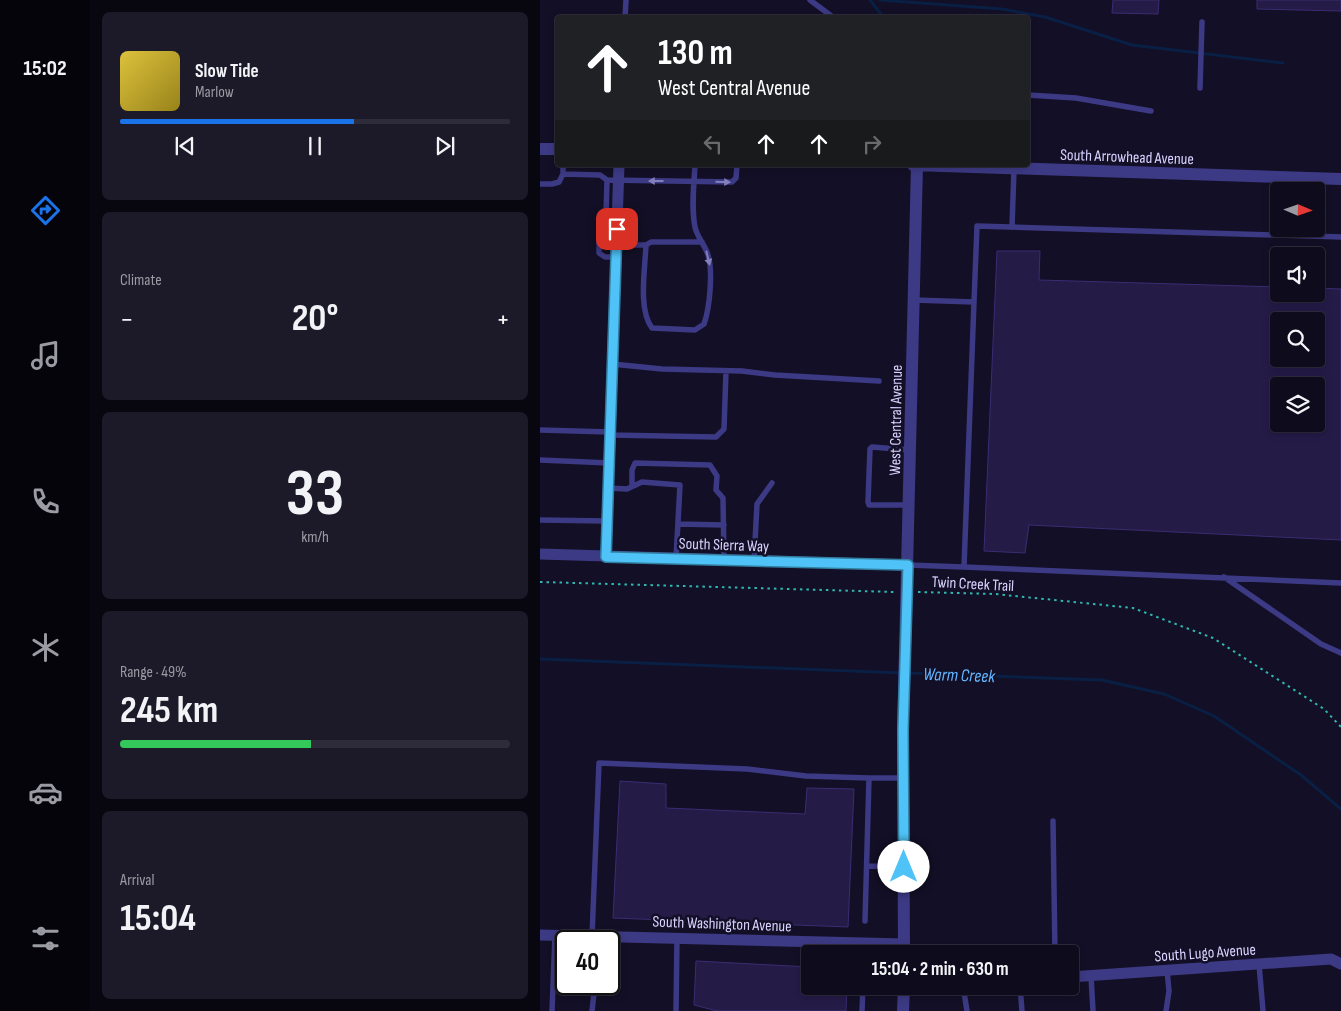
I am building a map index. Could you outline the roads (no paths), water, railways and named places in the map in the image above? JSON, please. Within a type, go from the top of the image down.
[{"type":"street","points":[[540,149],[555,149]]},
{"type":"street","points":[[606,557],[616,257],[613,181],[618,167]]},
{"type":"street","name":"West Central Avenue","points":[[904,945],[903,730],[917,167]]},
{"type":"street","name":"South Arrowhead Avenue","points":[[966,167],[1341,179]]},
{"type":"street","name":"South Sierra Way","points":[[540,554],[908,565]]},
{"type":"street","name":"South Washington Avenue","points":[[540,934],[555,935]]},
{"type":"street","name":"South Washington Avenue","points":[[620,939],[677,938],[821,945]]},
{"type":"street","name":"South Lugo Avenue","points":[[1079,977],[1331,960],[1341,964]]},
{"type":"street","points":[[904,995],[904,1011]]},
{"type":"lane","points":[[625,15],[626,0]]},
{"type":"lane","points":[[810,0],[830,15]]},
{"type":"lane","points":[[1200,88],[1202,22]]},
{"type":"lane","points":[[1030,95],[1076,98],[1151,111]]},
{"type":"lane","points":[[540,184],[559,182],[563,174],[563,167]]},
{"type":"lane","points":[[646,245],[644,306],[646,320],[652,328],[694,330],[704,324],[708,313],[710,266],[708,254],[695,229],[693,208],[695,167]]},
{"type":"lane","points":[[563,174],[600,175],[613,181],[732,182],[736,178],[737,167]]},
{"type":"lane","points":[[1012,227],[1014,169]]},
{"type":"lane","points":[[613,181],[606,214],[599,233],[599,253],[605,257],[616,257]]},
{"type":"lane","points":[[964,568],[977,226],[1341,237]]},
{"type":"lane","points":[[616,245],[646,245],[651,242],[702,242]]},
{"type":"lane","points":[[914,300],[974,302]]},
{"type":"lane","points":[[612,364],[662,369],[726,371],[879,381]]},
{"type":"lane","points":[[540,430],[716,437],[724,429],[726,371]]},
{"type":"lane","points":[[909,505],[869,504],[868,502],[870,449],[872,447],[910,450]]},
{"type":"lane","points":[[540,460],[609,462]]},
{"type":"lane","points":[[632,486],[632,470],[635,463],[710,465],[716,476],[716,490],[723,498],[724,560]]},
{"type":"lane","points":[[608,488],[627,489],[642,482],[680,485],[676,559]]},
{"type":"lane","points":[[754,561],[756,504],[772,483]]},
{"type":"lane","points":[[540,520],[607,521]]},
{"type":"lane","points":[[678,524],[724,525]]},
{"type":"lane","points":[[908,565],[1341,583]]},
{"type":"lane","points":[[1224,577],[1321,644],[1341,653]]},
{"type":"lane","points":[[593,930],[599,763],[747,769],[806,776],[903,778]]},
{"type":"lane","points":[[865,921],[869,778]]},
{"type":"lane","points":[[1053,821],[1055,945]]},
{"type":"lane","points":[[867,866],[904,867]]},
{"type":"lane","points":[[552,1011],[555,935]]},
{"type":"lane","points":[[676,1011],[677,938]]},
{"type":"lane","points":[[1259,964],[1263,1011]]},
{"type":"lane","points":[[1166,1011],[1169,991],[1168,970]]},
{"type":"lane","points":[[1091,976],[1093,1011]]},
{"type":"lane","points":[[592,1011],[594,995]]},
{"type":"lane","points":[[862,1011],[863,995]]},
{"type":"lane","points":[[964,995],[967,1011]]},
{"type":"lane","points":[[1021,995],[1022,1011]]},
{"type":"waterway","points":[[870,0],[882,15]]},
{"type":"waterway","points":[[880,0],[1002,9],[1045,17],[1132,45],[1283,63]]},
{"type":"waterway","name":"Warm Creek","points":[[540,659],[902,673]]},
{"type":"waterway","name":"Warm Creek","points":[[909,673],[1102,680],[1164,694],[1214,716],[1301,775],[1341,809]]}]
